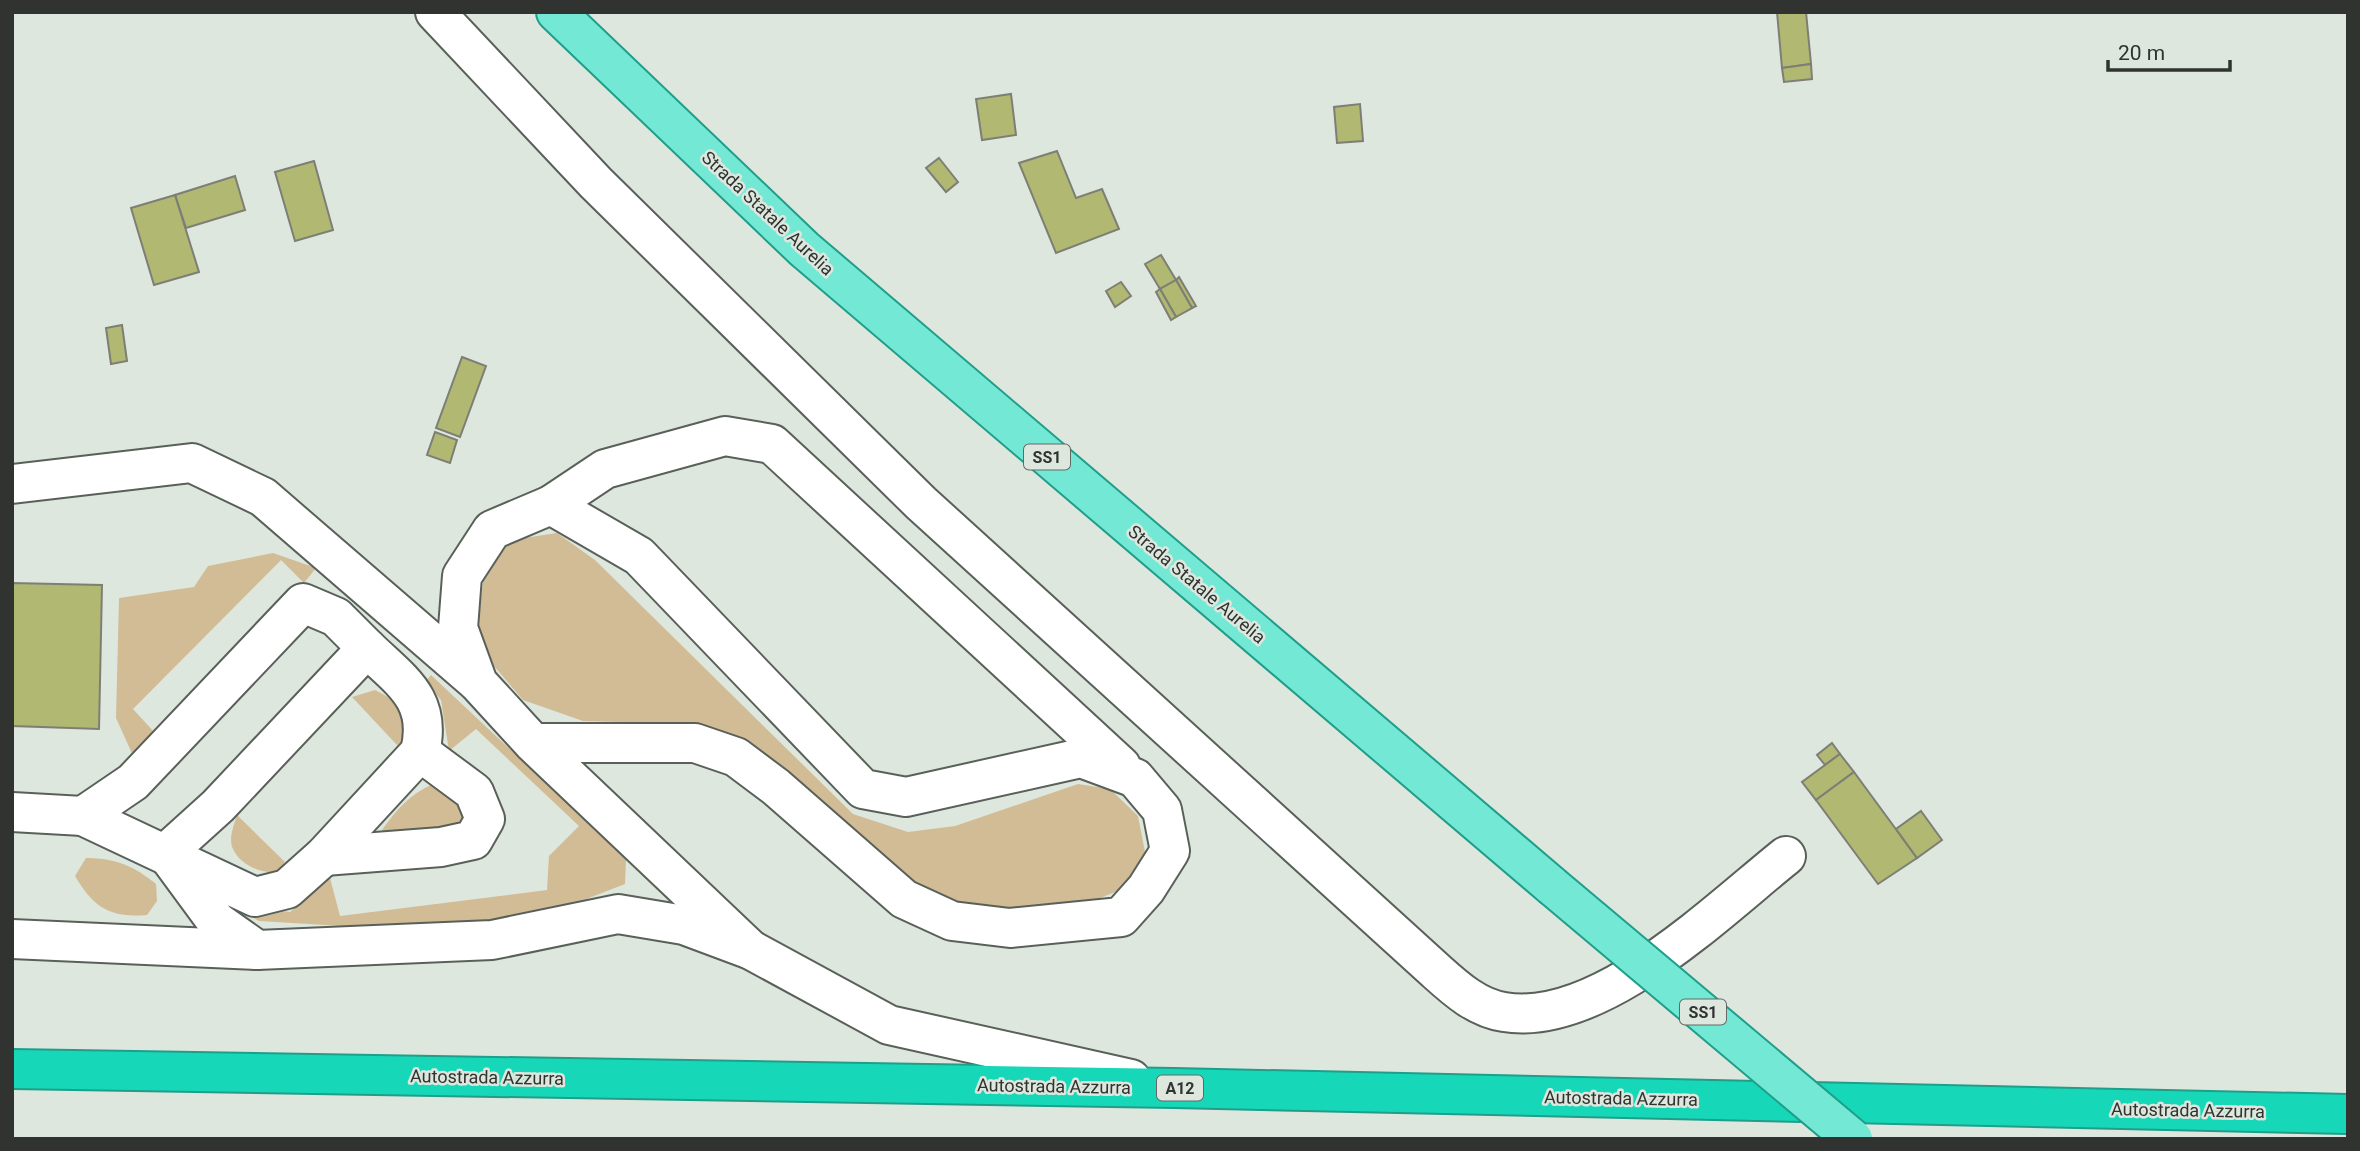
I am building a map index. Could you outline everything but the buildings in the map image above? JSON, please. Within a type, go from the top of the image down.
[{"type":"highway","name":"Autostrada Azzurra","points":[[12,1069],[1174,1088],[2348,1114]]},
{"type":"main road","name":"Strada Statale Aurelia","points":[[556,12],[804,249],[1853,1139]]},
{"type":"lane","points":[[435,12],[596,183],[921,503],[1405,944],[1480,1006],[1504,1012],[1532,1013],[1587,1000],[1624,981],[1667,951],[1786,856]]},
{"type":"lane","points":[[478,683],[458,628],[462,576],[492,530],[551,505],[605,469],[631,461],[725,436],[772,444],[1135,779],[1162,810],[1170,852],[1146,889],[1121,917],[1010,928],[953,921],[904,899],[776,788],[736,757],[695,743],[533,743]]},
{"type":"lane","points":[[12,484],[192,463],[263,497],[478,683],[533,743],[751,950]]},
{"type":"lane","points":[[551,505],[639,555],[863,789],[906,797],[1081,758],[1135,779]]},
{"type":"lane","points":[[12,812],[83,816],[255,897],[288,889],[324,856],[420,752],[425,730],[414,693],[336,617],[303,603],[132,782],[83,816]]},
{"type":"lane","points":[[166,853],[218,806],[366,648]]},
{"type":"lane","points":[[324,856],[441,847],[473,840],[485,819],[474,792],[420,752]]},
{"type":"lane","points":[[166,853],[216,921],[257,950]]},
{"type":"lane","points":[[12,939],[257,950],[492,940],[618,914],[684,925],[751,950],[889,1025],[1174,1088]]},
{"type":"shaded area","points":[[557,533],[595,560],[853,814],[908,832],[955,826],[1078,784],[1110,789],[1138,816],[1145,852],[1128,887],[1077,907],[995,914],[920,888],[841,828],[746,740],[695,724],[583,721],[523,700],[494,666],[477,628],[484,575],[511,540]]},
{"type":"shaded area","points":[[273,553],[316,568],[304,583],[281,560],[133,709],[155,733],[135,760],[116,718],[119,598],[194,587],[208,566]]},
{"type":"shaded area","points":[[431,675],[626,858],[625,884],[571,905],[482,922],[342,926],[259,921],[227,903],[290,912],[330,878],[340,916],[547,890],[549,856],[579,826],[476,729],[449,751],[441,700],[425,682]]},
{"type":"shaded area","points":[[375,690],[396,703],[403,713],[408,737],[397,745],[352,697]]},
{"type":"shaded area","points":[[433,784],[455,798],[471,821],[392,839],[382,830],[404,803]]},
{"type":"shaded area","points":[[237,815],[285,862],[277,872],[265,872],[252,867],[236,855],[231,841]]},
{"type":"shaded area","points":[[86,858],[124,864],[156,884],[157,901],[147,915],[123,915],[104,909],[96,903],[75,876]]}]
